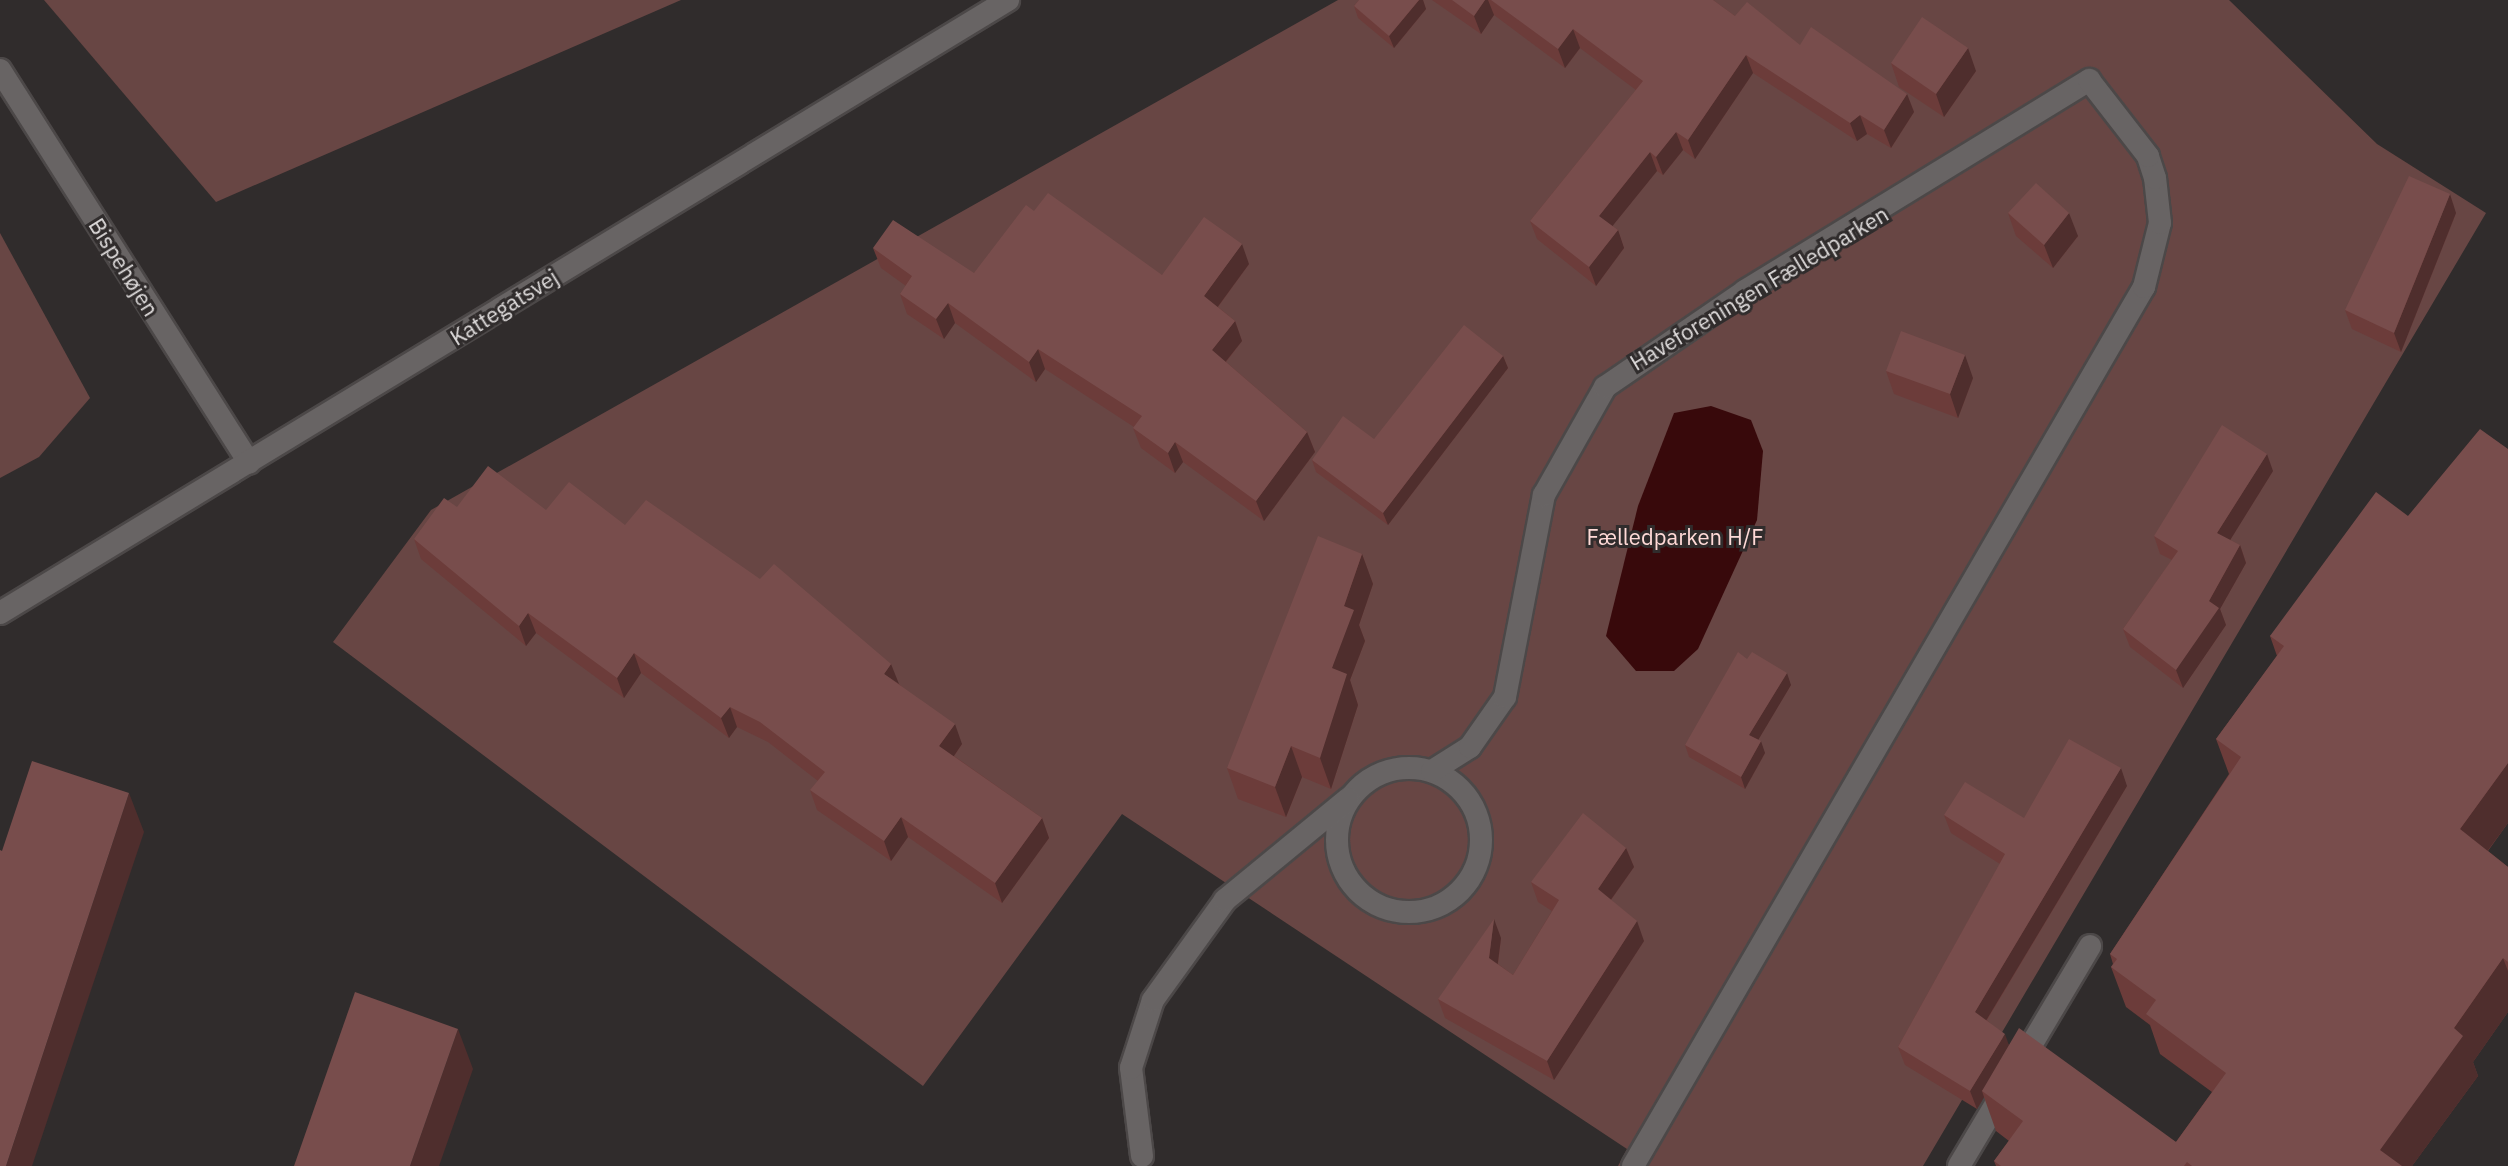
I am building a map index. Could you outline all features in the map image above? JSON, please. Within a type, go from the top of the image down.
[{"type":"street","name":"Kattegatsvej","points":[[0,613],[1008,0]]},
{"type":"street","name":"Bispehøjen","points":[[0,70],[249,463]]},
{"type":"street","name":"Haveforeningen Fælledparken","points":[[1432,771],[1481,735],[1515,671],[1544,495],[1605,387],[1745,291],[2089,80],[2148,156],[2155,178],[2160,223],[2144,287],[1633,1166]]},
{"type":"street","points":[[1142,1156],[1131,1068],[1153,1000],[1225,900],[1349,798],[1384,771],[1432,771],[1471,802],[1480,838],[1473,874],[1435,907],[1388,909],[1351,884],[1336,841],[1349,798]]},
{"type":"street","points":[[1959,1166],[2090,946]]},
{"type":"green space","points":[[44,0],[681,0],[216,202]]},
{"type":"green space","name":"Fælledparken H/F","points":[[1338,0],[2229,0],[2377,144],[2486,213],[1923,1166],[1618,1166],[1627,1149],[1122,814],[923,1086],[333,642],[431,510]]},
{"type":"green space","points":[[0,233],[90,398],[39,457],[0,478]]},
{"type":"shaded area","points":[[1711,406],[1751,420],[1763,451],[1757,520],[1698,649],[1674,671],[1636,671],[1606,636],[1638,506],[1674,413]]},
{"type":"building","points":[[1359,0],[1419,0],[1389,36],[1354,6]]},
{"type":"building","points":[[1452,0],[1485,0],[1474,16]]},
{"type":"building","points":[[1491,0],[1713,0],[1735,16],[1747,2],[1800,45],[1811,27],[1907,94],[1884,130],[1860,115],[1850,123],[1746,55],[1688,140],[1676,132],[1656,157],[1650,152],[1599,216],[1618,230],[1589,267],[1530,221],[1643,81],[1573,29],[1558,49]]},
{"type":"building","points":[[1922,17],[1968,48],[1936,94],[1891,63]]},
{"type":"building","points":[[2409,176],[2450,194],[2394,333],[2345,310]]},
{"type":"building","points":[[2036,183],[2069,213],[2044,245],[2008,213]]},
{"type":"building","points":[[1048,193],[1162,275],[1204,217],[1242,244],[1204,296],[1235,321],[1212,350],[1307,432],[1256,501],[1175,442],[1168,453],[1133,428],[1142,416],[1038,349],[1029,362],[948,303],[936,319],[900,294],[912,276],[873,248],[893,220],[974,273],[1026,205],[1034,211]]},
{"type":"building","points":[[1464,325],[1503,356],[1383,513],[1312,460],[1343,416],[1374,439]]},
{"type":"building","points":[[1901,331],[1965,355],[1950,394],[1886,371]]},
{"type":"building","points":[[2222,425],[2267,454],[2217,533],[2240,545],[2209,601],[2219,608],[2176,670],[2123,629],[2178,551],[2154,536]]},
{"type":"building","points":[[2480,429],[2508,449],[2508,763],[2460,829],[2508,867],[2508,962],[2503,958],[2454,1028],[2463,1036],[2380,1150],[2402,1166],[2192,1166],[2187,1162],[2184,1166],[2001,1166],[1994,1161],[2023,1121],[1982,1091],[2019,1028],[2176,1142],[2226,1073],[2146,1014],[2156,1000],[2111,967],[2117,959],[2110,954],[2241,757],[2216,739],[2284,646],[2270,636],[2376,492],[2408,516]]},
{"type":"building","points":[[488,466],[546,510],[569,482],[625,525],[646,500],[760,579],[774,564],[891,664],[884,674],[955,724],[939,746],[1042,818],[995,883],[901,817],[884,841],[810,790],[825,772],[760,722],[730,707],[721,718],[634,653],[617,678],[528,613],[519,626],[414,539],[444,498],[457,507]]},
{"type":"building","points":[[1318,536],[1362,554],[1344,606],[1354,610],[1332,668],[1347,674],[1320,758],[1291,746],[1275,787],[1227,768]]},
{"type":"building","points":[[1738,652],[1747,659],[1752,652],[1787,673],[1749,735],[1761,741],[1741,777],[1685,745]]},
{"type":"building","points":[[2069,739],[2121,768],[1975,1012],[2005,1034],[1970,1091],[1898,1047],[2005,854],[1944,815],[1965,782],[2024,818]]},
{"type":"building","points":[[32,761],[129,793],[6,1166],[0,1166],[0,850]]},
{"type":"building","points":[[1583,813],[1626,848],[1598,889],[1637,921],[1547,1061],[1438,999],[1494,919],[1489,958],[1513,975],[1559,900],[1531,882]]},
{"type":"building","points":[[355,992],[458,1029],[410,1166],[294,1166]]}]
